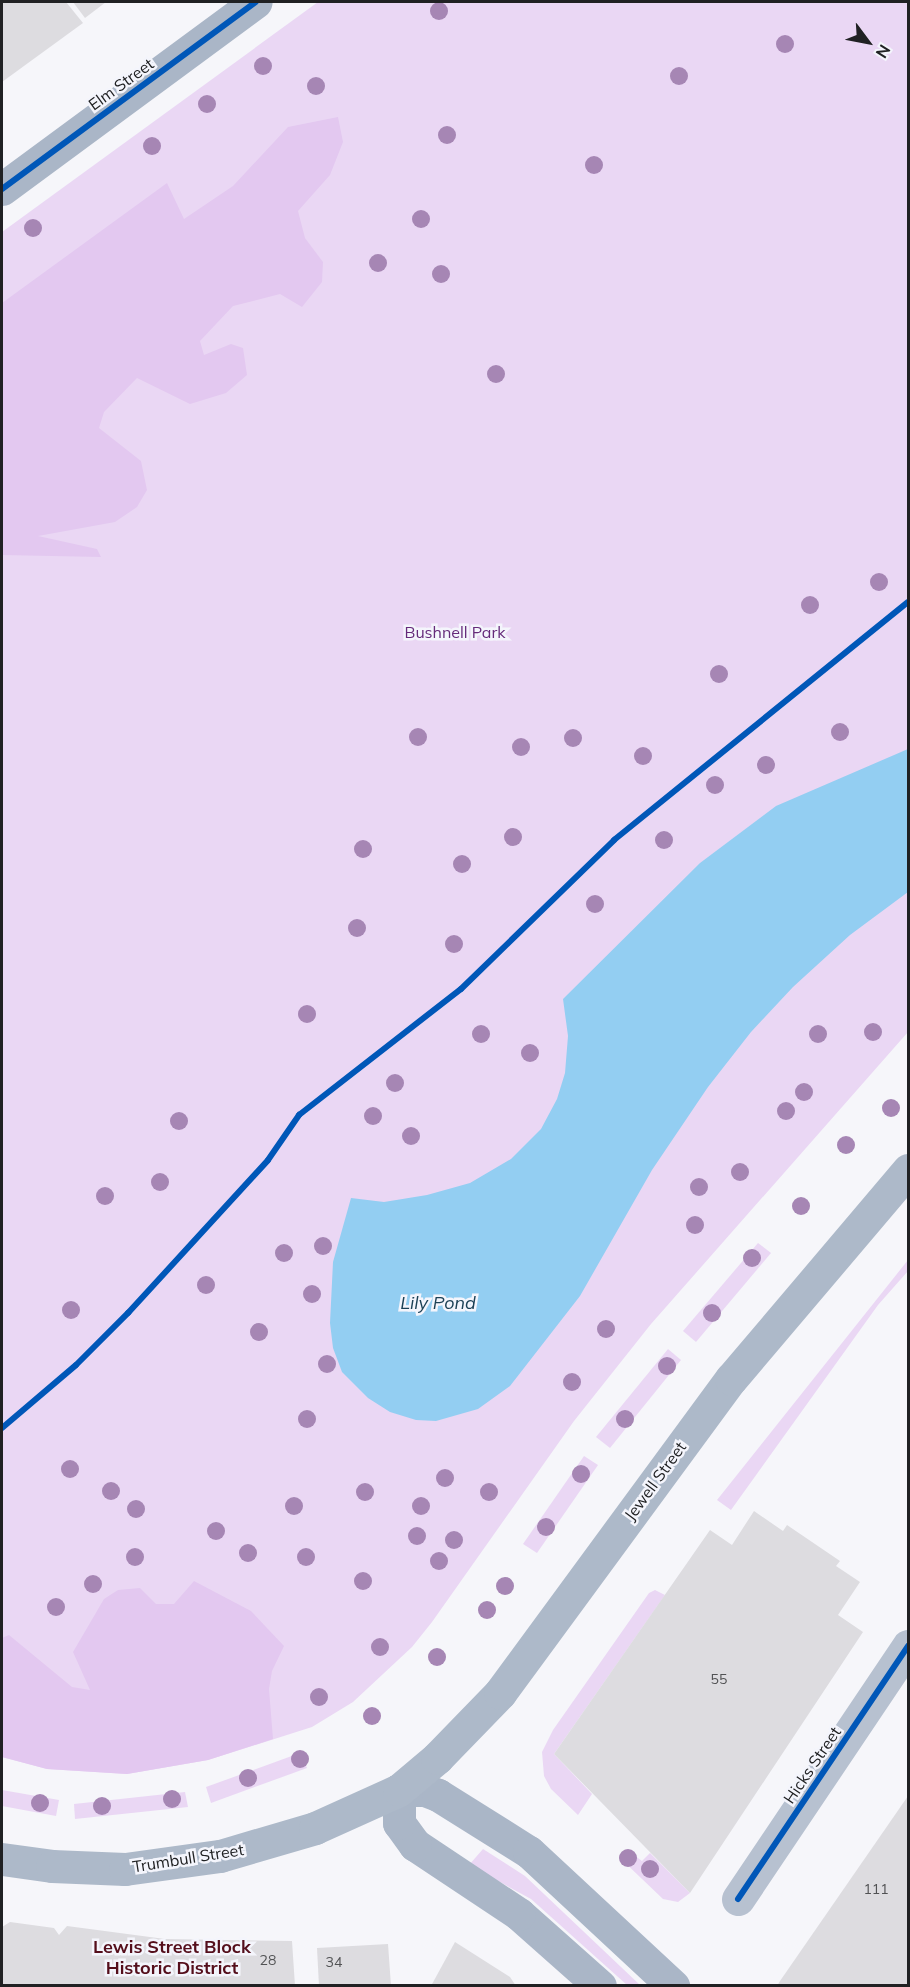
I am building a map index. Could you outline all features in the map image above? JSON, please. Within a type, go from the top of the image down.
[{"type":"main road","name":"Elm Street","points":[[2,189],[256,2]]},
{"type":"main road","name":"Jewell Street","points":[[399,1790],[437,1758],[500,1693],[731,1379],[909,1170]]},
{"type":"main road","name":"Trumbull Street","points":[[2,1858],[52,1866],[125,1869],[209,1858],[315,1828],[399,1790],[425,1790],[438,1795],[529,1852],[673,1986]]},
{"type":"main road","points":[[399,1790],[399,1823],[415,1845],[519,1914],[600,1986]]},
{"type":"street","name":"Hicks Street","points":[[738,1899],[909,1646]]},
{"type":"green space","name":"Bushnell Park","points":[[318,2],[908,2],[908,1032],[651,1324],[574,1421],[432,1622],[412,1647],[353,1702],[312,1727],[208,1760],[127,1774],[47,1769],[2,1757],[2,232]]},
{"type":"green space","points":[[758,1243],[771,1253],[696,1342],[683,1331]]},
{"type":"green space","points":[[908,1260],[908,1271],[878,1305],[731,1510],[717,1500]]},
{"type":"green space","points":[[668,1349],[681,1360],[610,1448],[596,1437]]},
{"type":"green space","points":[[584,1456],[598,1465],[537,1553],[523,1544]]},
{"type":"green space","points":[[655,1590],[665,1595],[554,1754],[592,1794],[578,1815],[551,1789],[544,1776],[542,1752],[553,1730],[649,1593]]},
{"type":"green space","points":[[300,1753],[307,1768],[211,1803],[206,1787]]},
{"type":"green space","points":[[2,1790],[59,1800],[56,1816],[2,1806]]},
{"type":"green space","points":[[185,1792],[188,1807],[75,1819],[74,1804]]},
{"type":"green space","points":[[483,1849],[525,1876],[640,1985],[627,1985],[531,1899],[469,1865]]},
{"type":"green space","points":[[626,1849],[642,1861],[650,1853],[690,1893],[678,1902],[663,1899],[619,1857]]},
{"type":"shaded area","points":[[338,117],[343,142],[330,175],[298,211],[305,238],[323,262],[322,282],[302,307],[280,294],[233,306],[200,341],[204,355],[231,344],[243,348],[247,375],[226,393],[190,404],[137,378],[104,412],[99,428],[141,461],[147,490],[137,507],[115,522],[38,536],[97,549],[101,557],[2,555],[2,303],[167,183],[184,219],[233,186],[288,127]]},
{"type":"shaded area","points":[[194,1581],[251,1611],[284,1646],[272,1671],[269,1689],[273,1739],[208,1760],[127,1774],[47,1769],[2,1757],[2,1638],[9,1635],[72,1687],[90,1690],[73,1652],[104,1599],[118,1590],[140,1588],[156,1604],[174,1604]]},
{"type":"water","name":"Lily Pond","points":[[908,749],[908,892],[850,935],[793,987],[751,1032],[708,1087],[652,1170],[580,1296],[510,1386],[478,1409],[436,1421],[416,1420],[390,1412],[368,1398],[342,1372],[333,1348],[330,1323],[333,1262],[351,1198],[384,1202],[427,1195],[470,1183],[511,1159],[541,1129],[557,1099],[565,1073],[568,1036],[563,999],[700,863],[776,806]]},
{"type":"building","points":[[2,2],[66,2],[83,23],[2,82]]},
{"type":"building","points":[[73,2],[106,2],[85,18]]},
{"type":"building","points":[[754,1511],[783,1531],[787,1525],[840,1561],[836,1566],[860,1582],[838,1615],[863,1632],[690,1893],[554,1754],[710,1530],[732,1545]]},
{"type":"building","points":[[908,1796],[908,1986],[777,1986],[780,1981]]},
{"type":"building","points":[[10,1922],[54,1928],[59,1935],[67,1926],[165,1939],[292,1941],[295,1986],[2,1986],[2,1927]]},
{"type":"building","points":[[455,1942],[510,1977],[516,1986],[431,1986]]},
{"type":"building","points":[[388,1944],[391,1986],[319,1986],[317,1948]]},
{"type":"cycle path","points":[[2,189],[256,2]]},
{"type":"cycle path","points":[[2,1428],[76,1365],[128,1313],[268,1160],[299,1115],[461,989],[614,840],[908,602]]},
{"type":"cycle path","points":[[738,1899],[908,1646]]},
{"type":"district","name":"Lewis Street Block Historic District","points":[[172,1958]]}]
